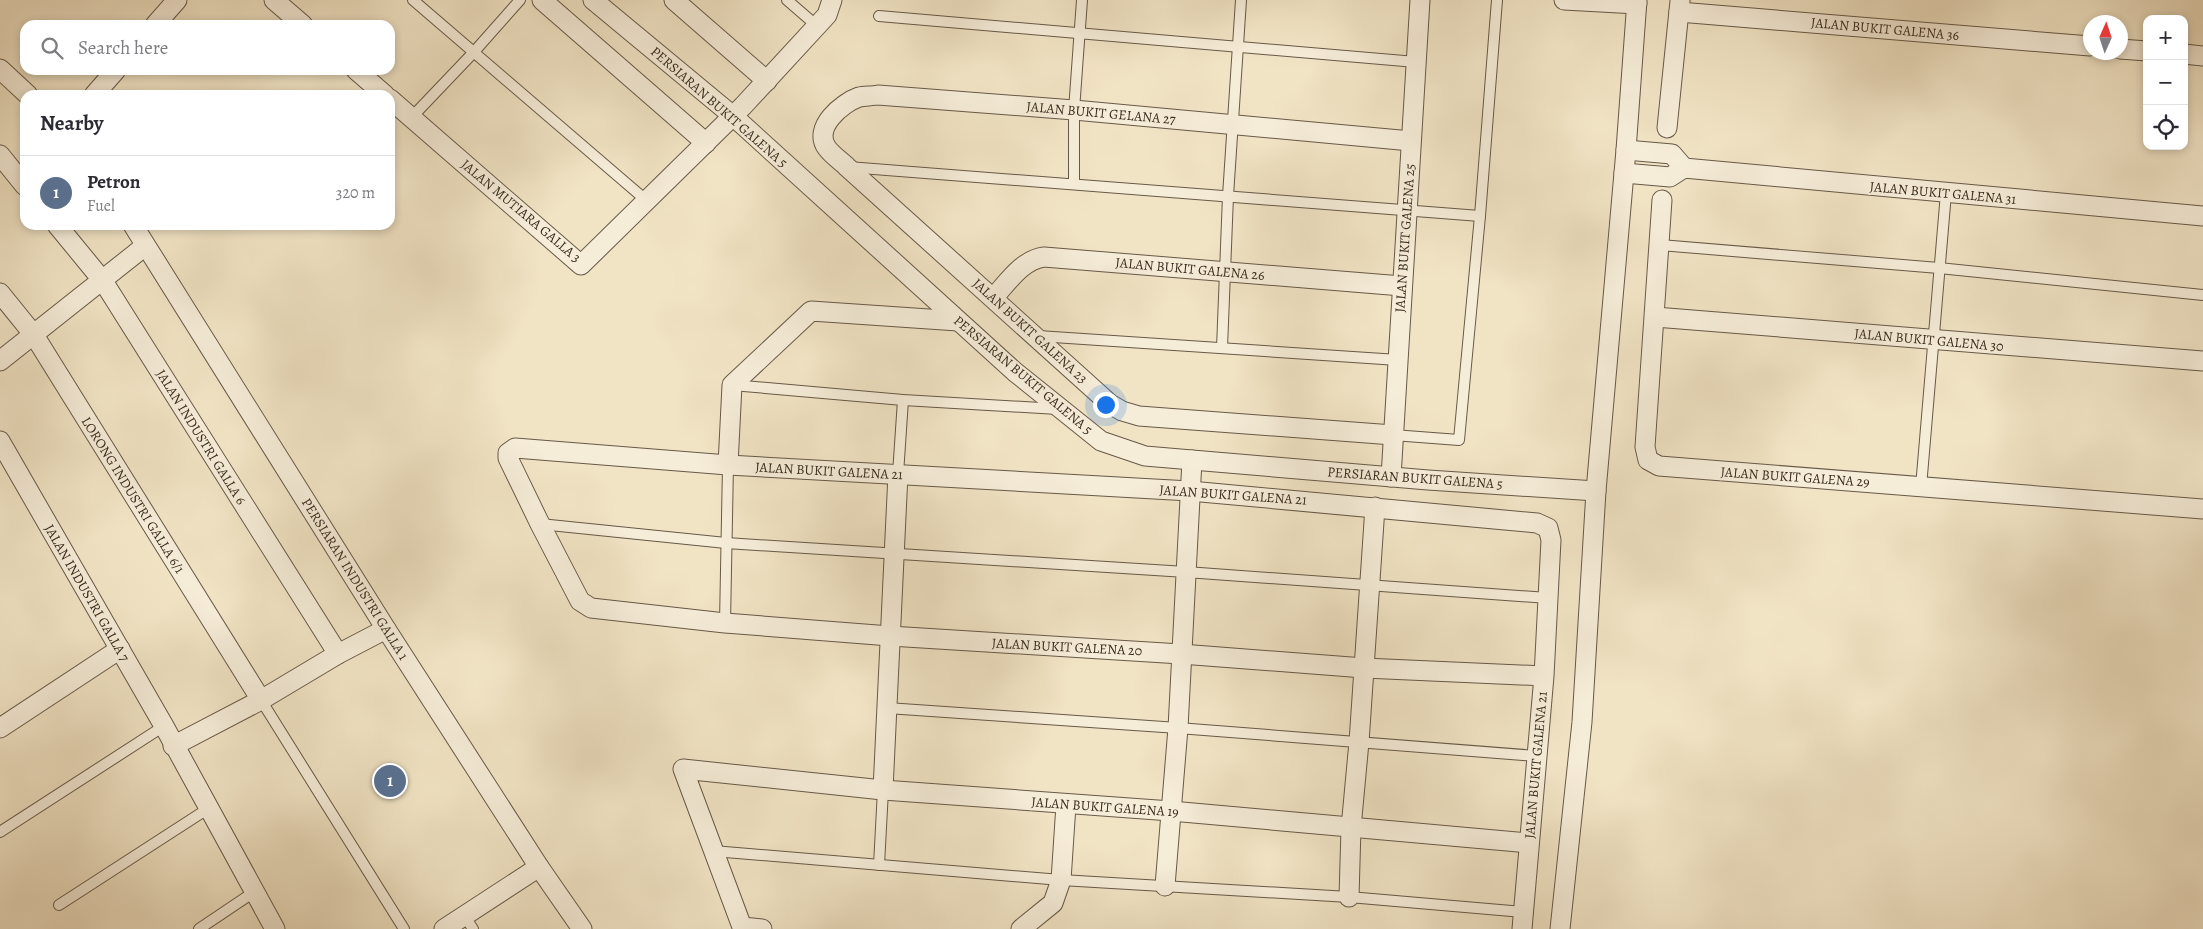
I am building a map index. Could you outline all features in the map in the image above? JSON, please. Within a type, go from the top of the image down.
[{"type":"street","points":[[159,20],[177,0]]},
{"type":"street","points":[[274,0],[298,20]]},
{"type":"street","points":[[542,0],[706,144]]},
{"type":"street","name":"PERSIARAN BUKIT GALENA 5","points":[[593,0],[733,116],[1014,372],[1101,441],[1145,456],[1390,477],[1596,491]]},
{"type":"street","points":[[674,0],[767,81]]},
{"type":"street","name":"JALAN MUTIARA GALLA 3","points":[[395,104],[582,265],[706,144],[767,81],[827,15],[832,0]]},
{"type":"street","name":"JALAN BUKIT GALENA 25","points":[[1390,477],[1420,0]]},
{"type":"street","points":[[1560,929],[1582,722],[1596,491],[1637,2],[1564,0]]},
{"type":"street","points":[[1667,128],[1680,6]]},
{"type":"street","name":"JALAN BUKIT GALENA 36","points":[[1680,6],[2083,45]]},
{"type":"street","points":[[2128,50],[2143,51]]},
{"type":"street","points":[[2188,54],[2203,56]]},
{"type":"street","points":[[0,68],[23,90]]},
{"type":"street","points":[[98,90],[112,75]]},
{"type":"street","points":[[362,75],[379,90]]},
{"type":"street","name":"JALAN BUKIT GELANA 27","points":[[827,148],[823,140],[824,131],[830,118],[842,106],[859,97],[878,95],[1074,110],[1411,141]]},
{"type":"street","name":"JALAN BUKIT GALENA 23","points":[[827,148],[1110,404],[1122,411],[1139,416],[1393,435]]},
{"type":"street","points":[[1626,150],[1672,154],[1684,168]]},
{"type":"street","points":[[0,155],[20,180]]},
{"type":"street","name":"JALAN BUKIT GALENA 31","points":[[1624,174],[1670,177],[1684,168],[2203,216]]},
{"type":"street","name":"JALAN BUKIT GALENA 29","points":[[1662,200],[1645,447],[1648,460],[1659,466],[2203,509]]},
{"type":"street","name":"JALAN INDUSTRI GALLA 6","points":[[61,230],[103,281],[338,654]]},
{"type":"street","name":"PERSIARAN INDUSTRI GALLA 1","points":[[136,230],[386,630],[538,867],[582,929]]},
{"type":"street","points":[[0,362],[145,246]]},
{"type":"street","name":"JALAN BUKIT GALENA 26","points":[[994,298],[1021,268],[1037,258],[1402,286]]},
{"type":"street","name":"LORONG INDUSTRI GALLA 6/1","points":[[0,294],[34,335],[261,700]]},
{"type":"street","points":[[728,465],[732,385],[811,311],[958,321]]},
{"type":"street","name":"JALAN BUKIT GALENA 30","points":[[1655,317],[2203,361]]},
{"type":"street","name":"JALAN INDUSTRI GALLA 7","points":[[0,441],[164,726],[173,746],[275,929]]},
{"type":"street","name":"JALAN BUKIT GALENA 21","points":[[540,524],[508,458],[508,453],[515,448],[728,465],[1190,491],[1537,523],[1548,528],[1550,540],[1548,598],[1544,676],[1528,843],[1523,921]]},
{"type":"street","points":[[1165,886],[1178,728],[1192,460]]},
{"type":"street","points":[[883,790],[898,474]]},
{"type":"street","points":[[1349,897],[1351,828],[1359,742],[1375,507]]},
{"type":"street","name":"JALAN BUKIT GALENA 20","points":[[540,524],[580,601],[591,608],[724,623],[890,636],[1181,654],[1364,668],[1544,676]]},
{"type":"street","points":[[173,746],[261,700],[338,654],[386,630]]},
{"type":"street","points":[[0,728],[120,649]]},
{"type":"street","name":"JALAN BUKIT GALENA 19","points":[[714,851],[682,769],[883,790],[1066,805],[1171,811],[1528,843]]},
{"type":"street","points":[[1021,929],[1053,903],[1061,880],[1066,805]]},
{"type":"street","points":[[714,851],[742,927],[762,929]]},
{"type":"street","points":[[444,929],[469,922],[538,867]]},
{"type":"lane","points":[[413,0],[646,201]]},
{"type":"lane","points":[[411,118],[520,0]]},
{"type":"lane","points":[[787,0],[817,26]]},
{"type":"lane","points":[[1074,184],[1074,110],[1082,0]]},
{"type":"lane","points":[[1222,348],[1228,196],[1241,0]]},
{"type":"lane","points":[[1393,435],[1459,440],[1480,216],[1497,0]]},
{"type":"lane","points":[[879,16],[1416,62]]},
{"type":"lane","points":[[848,167],[1480,216]]},
{"type":"lane","points":[[1921,487],[1946,193]]},
{"type":"lane","points":[[1660,245],[1939,268],[2203,295]]},
{"type":"lane","points":[[1035,336],[1398,360]]},
{"type":"lane","points":[[732,385],[903,400],[1062,409]]},
{"type":"lane","points":[[898,474],[903,400]]},
{"type":"lane","points":[[724,623],[728,465]]},
{"type":"lane","points":[[540,524],[726,543],[894,552],[1548,598]]},
{"type":"lane","points":[[261,700],[404,929]]},
{"type":"lane","points":[[887,708],[1537,756]]},
{"type":"lane","points":[[0,832],[164,726]]},
{"type":"lane","points":[[880,865],[883,790]]},
{"type":"lane","points":[[59,905],[208,808]]},
{"type":"lane","points":[[714,851],[1061,880],[1349,897],[1523,921]]},
{"type":"lane","points":[[199,929],[254,892]]},
{"type":"place","name":"Petron","points":[[390,781]]}]
